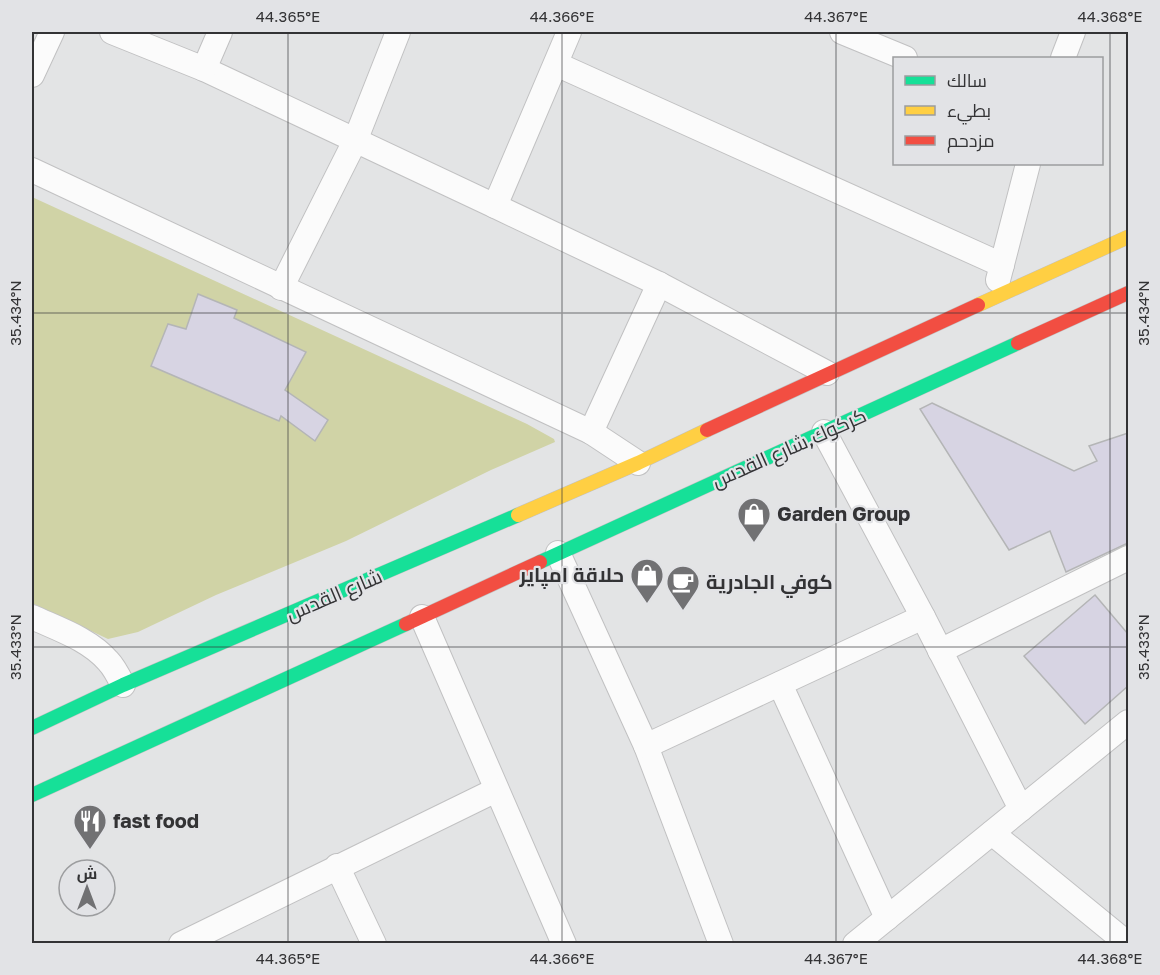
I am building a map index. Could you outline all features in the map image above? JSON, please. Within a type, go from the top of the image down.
[{"type":"main road","points":[[638,463],[827,373],[1128,237]]},
{"type":"main road","name":"كركوك,شارع القدس","points":[[422,617],[450,602],[1128,293]]},
{"type":"main road","name":"شارع القدس","points":[[32,728],[123,685],[638,463]]},
{"type":"main road","points":[[32,795],[422,617]]},
{"type":"street","points":[[32,75],[52,32]]},
{"type":"street","points":[[112,32],[204,69],[659,284],[827,373]]},
{"type":"street","points":[[204,69],[220,32]]},
{"type":"street","points":[[281,288],[355,141],[398,32]]},
{"type":"street","points":[[495,206],[569,32]]},
{"type":"street","points":[[842,32],[886,40],[904,57]]},
{"type":"street","points":[[1063,57],[1073,32]]},
{"type":"street","points":[[556,64],[1002,265]]},
{"type":"street","points":[[993,299],[1029,165]]},
{"type":"street","points":[[32,170],[591,432],[638,463]]},
{"type":"street","points":[[591,432],[659,284]]},
{"type":"street","points":[[824,432],[923,617],[1021,809]]},
{"type":"street","points":[[558,553],[646,747],[721,944]]},
{"type":"street","points":[[940,651],[1128,558]]},
{"type":"street","points":[[32,617],[96,649],[110,662],[123,685]]},
{"type":"street","points":[[422,617],[564,944]]},
{"type":"street","points":[[646,747],[923,617]]},
{"type":"street","points":[[780,684],[887,918]]},
{"type":"street","points":[[866,941],[887,918],[1128,722]]},
{"type":"street","points":[[181,944],[496,790]]},
{"type":"street","points":[[992,833],[1128,944]]},
{"type":"street","points":[[337,866],[374,944]]},
{"type":"green space","points":[[32,197],[527,424],[554,439],[555,442],[491,470],[346,541],[216,595],[138,632],[108,639],[32,603]]},
{"type":"building","points":[[198,294],[237,310],[234,318],[306,352],[285,390],[328,420],[315,441],[281,416],[279,421],[151,366],[168,324],[186,329]]},
{"type":"building","points":[[932,403],[1074,471],[1097,461],[1089,446],[1128,433],[1128,543],[1066,572],[1050,531],[1009,550],[920,409]]},
{"type":"building","points":[[1095,595],[1128,634],[1128,686],[1085,724],[1024,656]]},
{"type":"traffic: fast","points":[[540,562],[1018,343]]},
{"type":"traffic: fast","points":[[32,728],[123,685],[518,515]]},
{"type":"traffic: fast","points":[[32,795],[406,624]]},
{"type":"traffic: slow","points":[[978,305],[1128,237]]},
{"type":"traffic: slow","points":[[518,515],[707,430]]},
{"type":"traffic: jam","points":[[1018,343],[1128,293]]},
{"type":"traffic: jam","points":[[707,430],[978,305]]},
{"type":"traffic: jam","points":[[406,624],[540,562]]},
{"type":"place","name":"Garden Group","points":[[754,543]]},
{"type":"place","name":"حلاقة امپاير","points":[[647,604]]},
{"type":"place","name":"كوفي الجادرية","points":[[683,611]]},
{"type":"place","name":"fast food","points":[[90,850]]}]
